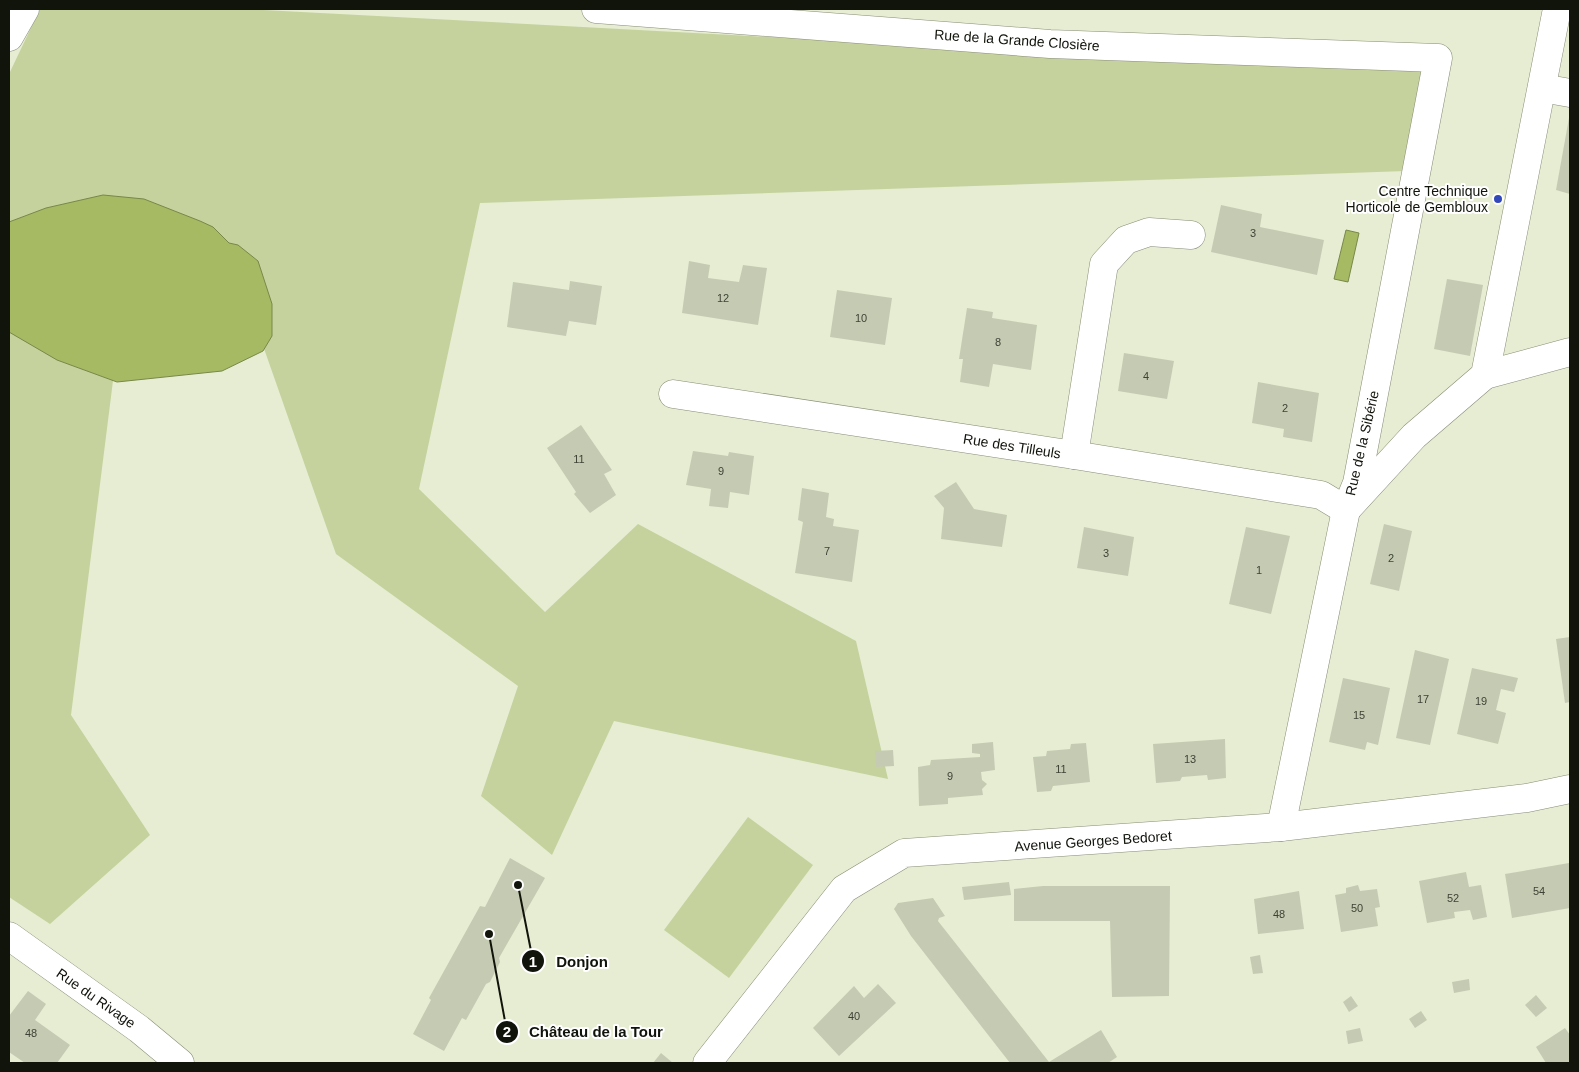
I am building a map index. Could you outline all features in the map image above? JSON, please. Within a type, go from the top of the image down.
[{"type":"street","points":[[9,37],[25,9]]},
{"type":"street","name":"Rue de la Grande Closière","points":[[596,9],[1050,44],[1438,58]]},
{"type":"street","points":[[1485,375],[1557,9]]},
{"type":"street","name":"Rue de la Sibérie","points":[[1280,827],[1346,510],[1357,483],[1438,58]]},
{"type":"street","points":[[1542,88],[1570,93]]},
{"type":"street","points":[[1074,455],[1104,264],[1126,240],[1149,232],[1191,235]]},
{"type":"street","points":[[1346,510],[1414,436],[1485,375],[1570,352]]},
{"type":"street","name":"Rue des Tilleuls","points":[[673,394],[1321,495],[1346,510]]},
{"type":"street","name":"Avenue Georges Bedoret","points":[[707,1063],[844,889],[904,853],[1280,827],[1527,798],[1570,789]]},
{"type":"street","name":"Rue du Rivage","points":[[9,936],[139,1029],[180,1063]]},
{"type":"shaded area","points":[[40,9],[245,9],[1428,72],[1406,171],[480,203],[419,489],[545,612],[638,524],[856,641],[888,779],[614,721],[552,855],[481,796],[518,686],[336,554],[241,283],[118,341],[71,715],[150,835],[50,924],[9,897],[9,74]]},
{"type":"shaded area","points":[[103,195],[144,199],[200,221],[213,227],[229,243],[238,245],[258,261],[272,304],[272,336],[263,351],[222,371],[117,382],[57,360],[9,332],[9,222],[46,208]]},
{"type":"shaded area","points":[[1346,230],[1359,233],[1348,282],[1334,279]]},
{"type":"shaded area","points":[[748,817],[813,865],[729,978],[664,930]]},
{"type":"building","points":[[1570,118],[1570,194],[1556,190]]},
{"type":"building","points":[[1221,205],[1262,214],[1260,227],[1324,240],[1317,275],[1211,252]]},
{"type":"building","points":[[689,261],[710,265],[708,278],[739,282],[743,265],[767,268],[758,325],[682,313]]},
{"type":"building","points":[[1447,279],[1483,285],[1470,356],[1434,349]]},
{"type":"building","points":[[570,281],[602,286],[596,325],[569,321],[566,336],[507,327],[513,282],[569,290]]},
{"type":"building","points":[[837,290],[892,298],[885,345],[830,337]]},
{"type":"building","points":[[967,308],[993,312],[992,318],[1037,325],[1031,370],[993,364],[989,387],[960,382],[963,359],[959,359]]},
{"type":"building","points":[[1124,353],[1174,361],[1167,399],[1118,391]]},
{"type":"building","points":[[1258,382],[1319,393],[1312,442],[1283,437],[1284,429],[1252,423]]},
{"type":"building","points":[[581,425],[612,470],[604,474],[616,495],[590,513],[574,494],[576,492],[547,448]]},
{"type":"building","points":[[693,451],[728,456],[729,452],[754,456],[749,495],[730,492],[728,508],[709,506],[711,489],[686,485]]},
{"type":"building","points":[[956,482],[974,509],[1007,515],[1002,547],[941,539],[944,508],[934,496]]},
{"type":"building","points":[[802,488],[829,493],[826,517],[834,519],[833,526],[859,530],[852,582],[795,573],[803,522],[798,520]]},
{"type":"building","points":[[1384,524],[1412,531],[1399,591],[1370,584]]},
{"type":"building","points":[[1084,527],[1134,537],[1128,576],[1077,568]]},
{"type":"building","points":[[1246,527],[1290,536],[1271,614],[1229,604]]},
{"type":"building","points":[[1570,637],[1570,702],[1565,703],[1556,639]]},
{"type":"building","points":[[1415,650],[1449,659],[1430,745],[1396,738]]},
{"type":"building","points":[[1472,668],[1518,678],[1514,692],[1501,689],[1496,710],[1506,713],[1498,744],[1457,734]]},
{"type":"building","points":[[1343,678],[1390,688],[1378,745],[1367,742],[1365,750],[1329,742]]},
{"type":"building","points":[[1225,739],[1226,778],[1208,780],[1207,775],[1182,777],[1180,781],[1156,783],[1153,744]]},
{"type":"building","points":[[993,742],[995,770],[981,772],[982,780],[987,784],[982,789],[983,795],[948,798],[948,804],[919,806],[918,767],[930,765],[931,760],[980,757],[980,754],[972,753],[972,744]]},
{"type":"building","points":[[1086,743],[1090,782],[1053,786],[1051,791],[1037,792],[1033,757],[1046,756],[1047,751],[1070,749],[1071,744]]},
{"type":"building","points":[[893,750],[894,766],[876,767],[875,751]]},
{"type":"building","points":[[510,858],[545,878],[499,958],[500,962],[490,982],[486,984],[466,1020],[462,1018],[444,1051],[413,1034],[431,1000],[429,998],[480,906],[485,907]]},
{"type":"building","points":[[1569,863],[1570,908],[1512,918],[1505,874]]},
{"type":"building","points":[[1466,872],[1469,887],[1481,885],[1487,917],[1473,920],[1470,910],[1454,912],[1455,918],[1427,923],[1419,881]]},
{"type":"building","points":[[1009,882],[1011,895],[964,900],[962,887]]},
{"type":"building","points":[[1358,885],[1360,891],[1377,889],[1380,907],[1375,908],[1378,926],[1341,932],[1335,895],[1346,893],[1346,888]]},
{"type":"building","points":[[1043,886],[1170,886],[1169,996],[1112,997],[1110,921],[1014,921],[1014,889]]},
{"type":"building","points":[[1299,891],[1304,929],[1258,934],[1254,899]]},
{"type":"building","points":[[933,898],[945,916],[939,918],[938,921],[1049,1062],[1101,1030],[1117,1057],[1108,1063],[1010,1063],[911,936],[894,909],[898,903]]},
{"type":"building","points":[[1260,955],[1263,973],[1253,974],[1250,957]]},
{"type":"building","points":[[1469,979],[1470,990],[1454,993],[1452,982]]},
{"type":"building","points":[[878,984],[896,1003],[839,1056],[813,1028],[854,986],[864,998]]},
{"type":"building","points":[[28,991],[46,1004],[35,1020],[70,1045],[57,1063],[25,1063],[9,1052],[9,1016]]},
{"type":"building","points":[[1536,995],[1547,1008],[1536,1017],[1525,1005]]},
{"type":"building","points":[[1351,996],[1358,1006],[1349,1012],[1343,1002]]},
{"type":"building","points":[[1421,1011],[1427,1020],[1415,1028],[1409,1019]]},
{"type":"building","points":[[1360,1028],[1363,1041],[1348,1044],[1346,1031]]},
{"type":"building","points":[[1565,1028],[1570,1035],[1570,1063],[1546,1063],[1536,1047]]},
{"type":"building","points":[[661,1053],[673,1063],[653,1063]]},
{"type":"place","name":"Centre Technique Horticole de Gembloux","points":[[1498,199]]},
{"type":"place","name":"Donjon","points":[[518,885]]},
{"type":"place","name":"Château de la Tour","points":[[489,934]]}]
